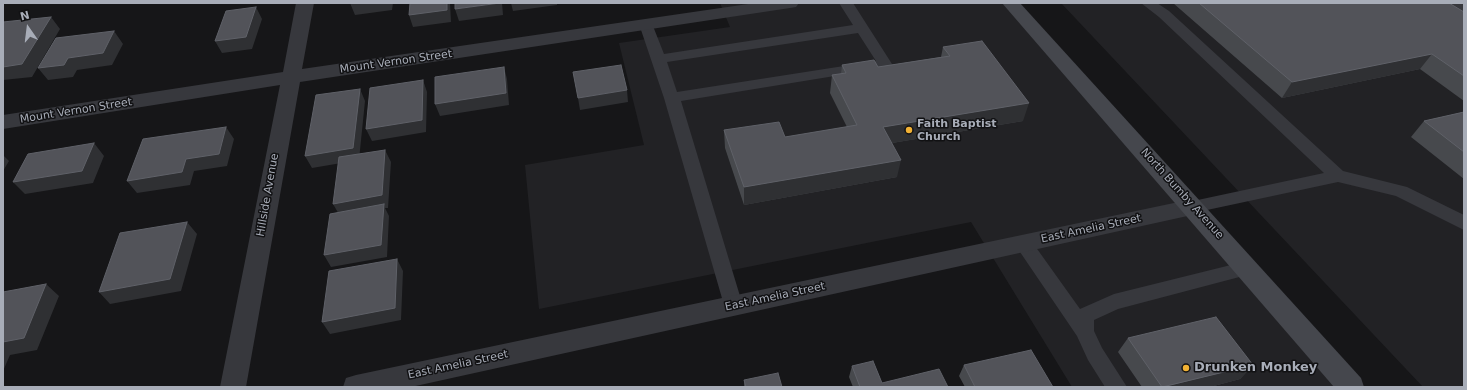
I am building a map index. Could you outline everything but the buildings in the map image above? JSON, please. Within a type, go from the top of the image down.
[{"type":"street","name":"Hillside Avenue","points":[[232,387],[305,3]]},
{"type":"street","name":"Mount Vernon Street","points":[[3,122],[790,3]]},
{"type":"street","name":"North Bumby Avenue","points":[[1011,3],[1351,387]]},
{"type":"street","name":"East Amelia Street","points":[[356,387],[1193,208]]},
{"type":"lane","points":[[672,98],[885,64],[846,3]]},
{"type":"lane","points":[[1148,3],[1164,14],[1338,176]]},
{"type":"lane","points":[[1453,3],[1464,10]]},
{"type":"lane","points":[[646,24],[672,98],[733,306]]},
{"type":"lane","points":[[658,59],[862,28]]},
{"type":"lane","points":[[1193,208],[1338,176],[1400,191],[1464,223]]},
{"type":"lane","points":[[1024,244],[1084,331],[1095,354],[1117,387]]},
{"type":"lane","points":[[1084,331],[1083,321],[1087,314],[1114,302],[1247,268]]},
{"type":"shaded area","points":[[720,3],[1011,3],[1350,387],[1072,387],[971,222],[539,309],[525,165],[644,145],[619,43],[730,27]]},
{"type":"shaded area","points":[[1061,3],[1464,3],[1464,387],[1423,387]]},
{"type":"place","name":"Faith Baptist Church","points":[[909,130]]},
{"type":"place","name":"Drunken Monkey","points":[[1186,368]]}]
